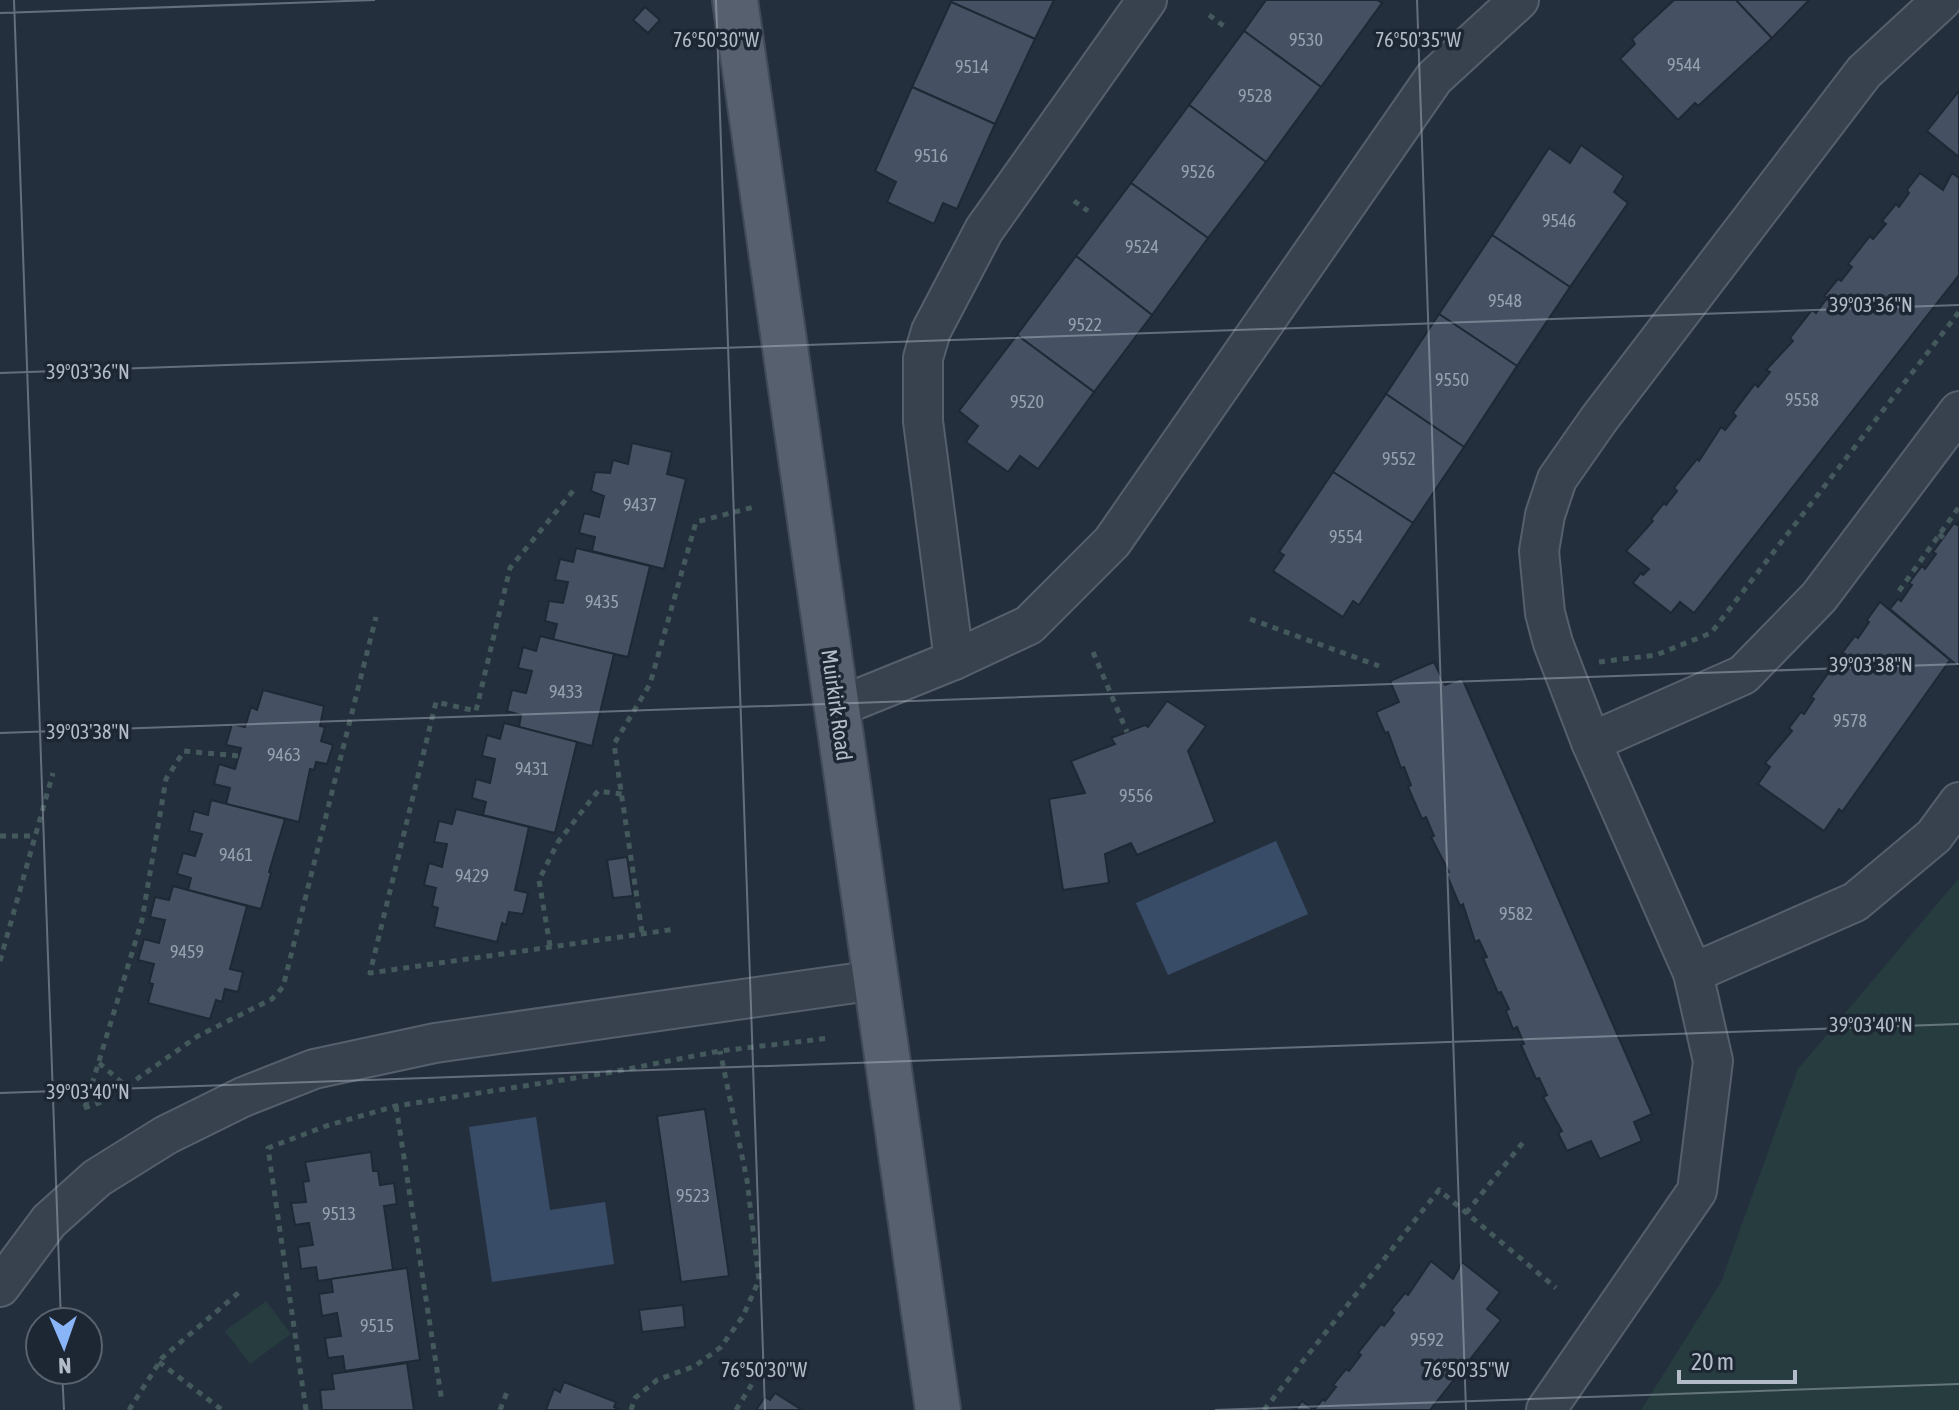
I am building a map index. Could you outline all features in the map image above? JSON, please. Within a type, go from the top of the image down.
[{"type":"main road","name":"Muirkirk Road","points":[[735,0],[938,1410]]},
{"type":"lane","points":[[954,660],[923,421],[923,358],[927,344],[984,230],[1147,0]]},
{"type":"lane","points":[[838,707],[954,660],[1029,625],[1112,542],[1434,78],[1519,0]]},
{"type":"lane","points":[[1546,1410],[1697,1191],[1713,1061],[1693,973],[1591,742],[1545,613],[1539,551],[1545,515],[1557,479],[1599,419],[1864,72],[1942,0]]},
{"type":"lane","points":[[1591,742],[1743,675],[1819,597],[1959,411]]},
{"type":"lane","points":[[1693,973],[1855,902],[1934,836],[1959,802]]},
{"type":"lane","points":[[0,1287],[49,1221],[97,1178],[166,1135],[243,1097],[314,1069],[435,1043],[876,980]]},
{"type":"path","points":[[1209,15],[1225,27]]},
{"type":"path","points":[[1074,201],[1088,211]]},
{"type":"path","points":[[1562,667],[1656,655],[1711,633],[1959,312]]},
{"type":"path","points":[[573,491],[510,568],[476,711],[436,702],[370,973],[676,929]]},
{"type":"path","points":[[642,932],[614,744],[650,684],[696,522],[754,507]]},
{"type":"path","points":[[1899,591],[1959,507]]},
{"type":"path","points":[[1939,534],[1947,541]]},
{"type":"path","points":[[239,756],[184,751],[166,779],[142,920],[84,1108],[107,1100],[198,1036],[272,999],[283,987],[376,617]]},
{"type":"path","points":[[1250,619],[1379,666]]},
{"type":"path","points":[[1093,652],[1127,732]]},
{"type":"path","points":[[0,961],[53,773]]},
{"type":"path","points":[[550,946],[539,880],[558,842],[598,791],[622,794]]},
{"type":"path","points":[[0,836],[33,836]]},
{"type":"path","points":[[306,1410],[268,1148],[326,1126],[396,1106],[607,1073],[720,1051],[830,1038]]},
{"type":"path","points":[[631,1410],[635,1398],[657,1380],[695,1366],[721,1347],[743,1316],[759,1280],[747,1180],[720,1051]]},
{"type":"path","points":[[99,1063],[126,1086]]},
{"type":"path","points":[[396,1106],[442,1402]]},
{"type":"path","points":[[1466,1213],[1525,1140]]},
{"type":"path","points":[[1264,1410],[1439,1190],[1556,1288]]},
{"type":"path","points":[[129,1410],[159,1362],[243,1289]]},
{"type":"path","points":[[159,1362],[222,1410]]},
{"type":"path","points":[[736,1410],[752,1384]]},
{"type":"path","points":[[500,1410],[507,1392]]},
{"type":"green space","points":[[1959,878],[1959,1410],[1641,1410],[1721,1282],[1798,1069]]},
{"type":"green space","points":[[266,1301],[291,1334],[250,1364],[225,1331]]},
{"type":"water","points":[[1276,841],[1308,914],[1168,975],[1136,903]]},
{"type":"water","points":[[536,1117],[550,1210],[605,1202],[614,1264],[492,1282],[469,1127]]},
{"type":"building","points":[[952,0],[1054,0],[1035,39]]},
{"type":"building","points":[[1266,0],[1377,0],[1382,3],[1321,87],[1244,31]]},
{"type":"building","points":[[1674,0],[1736,0],[1772,38],[1698,106],[1695,103],[1678,120],[1620,59],[1635,44],[1632,39]]},
{"type":"building","points":[[1736,0],[1809,0],[1772,38]]},
{"type":"building","points":[[951,2],[1035,39],[995,124],[912,87]]},
{"type":"building","points":[[645,7],[660,20],[648,33],[633,20]]},
{"type":"building","points":[[1244,31],[1321,87],[1266,162],[1189,105]]},
{"type":"building","points":[[912,87],[995,124],[957,209],[943,203],[934,224],[887,202],[896,182],[875,171]]},
{"type":"building","points":[[1959,91],[1959,157],[1927,131]]},
{"type":"building","points":[[1189,105],[1266,162],[1208,238],[1131,183]]},
{"type":"building","points":[[1581,145],[1624,176],[1614,192],[1628,203],[1570,287],[1492,235],[1549,148],[1570,163]]},
{"type":"building","points":[[1920,173],[1943,190],[1952,173],[1959,178],[1959,275],[1694,613],[1680,602],[1671,613],[1633,583],[1649,569],[1626,551],[1677,491],[1674,488],[1697,459],[1699,461],[1721,427],[1725,430],[1736,416],[1733,413],[1755,384],[1758,387],[1770,372],[1766,370],[1793,341],[1790,338],[1812,310],[1816,313],[1827,298],[1824,296],[1852,267],[1848,264],[1870,236],[1873,239],[1886,224],[1882,221],[1896,204],[1899,207]]},
{"type":"building","points":[[1131,183],[1208,238],[1152,315],[1076,256]]},
{"type":"building","points":[[1492,235],[1570,287],[1517,366],[1439,314]]},
{"type":"building","points":[[1076,256],[1152,315],[1094,392],[1017,335]]},
{"type":"building","points":[[1439,314],[1517,366],[1464,447],[1386,394]]},
{"type":"building","points":[[1017,335],[1094,392],[1038,469],[1020,456],[1008,472],[966,442],[978,426],[959,411]]},
{"type":"building","points":[[1386,394],[1464,447],[1413,523],[1333,472]]},
{"type":"building","points":[[632,443],[672,452],[667,474],[686,479],[664,569],[592,551],[595,537],[579,533],[584,513],[599,517],[604,496],[591,491],[595,472],[610,473],[613,460],[628,464]]},
{"type":"building","points":[[1333,472],[1413,523],[1359,605],[1353,601],[1343,617],[1273,571],[1284,555],[1279,552]]},
{"type":"building","points":[[1959,521],[1959,667],[1890,609],[1898,599],[1901,601],[1912,585],[1909,583],[1922,566],[1925,569],[1936,554],[1933,552],[1954,523],[1957,525]]},
{"type":"building","points":[[576,548],[650,566],[628,657],[553,640],[557,624],[545,621],[549,601],[563,603],[568,582],[555,580],[560,559],[573,562]]},
{"type":"building","points":[[1880,602],[1950,660],[1842,812],[1839,809],[1824,831],[1758,784],[1770,767],[1765,763],[1792,731],[1789,728],[1801,712],[1804,714],[1814,699],[1811,697],[1832,668],[1835,670],[1845,654],[1842,653],[1855,636],[1858,638]]},
{"type":"building","points":[[540,636],[614,654],[592,746],[519,727],[521,715],[507,711],[512,690],[526,693],[532,671],[518,668],[523,647],[536,651]]},
{"type":"building","points":[[1434,662],[1445,685],[1462,678],[1652,1114],[1634,1122],[1642,1141],[1600,1159],[1591,1141],[1567,1151],[1558,1133],[1562,1131],[1543,1097],[1547,1095],[1539,1078],[1536,1079],[1521,1045],[1524,1044],[1517,1027],[1513,1029],[1506,1011],[1509,1009],[1501,992],[1498,993],[1483,958],[1487,957],[1479,940],[1475,942],[1463,904],[1460,906],[1446,873],[1449,872],[1431,837],[1434,836],[1426,817],[1422,819],[1408,787],[1411,785],[1404,767],[1401,768],[1388,732],[1385,733],[1376,712],[1399,702],[1390,681]]},
{"type":"building","points":[[263,690],[324,706],[320,726],[325,727],[321,741],[333,745],[327,764],[316,762],[314,770],[310,769],[299,822],[226,804],[230,788],[214,784],[219,764],[235,769],[241,748],[226,745],[232,724],[245,727],[251,707],[257,710]]},
{"type":"building","points":[[1167,701],[1206,726],[1188,751],[1215,822],[1137,855],[1131,843],[1105,854],[1109,883],[1063,890],[1049,799],[1085,793],[1071,761],[1115,744],[1111,738],[1145,725],[1148,727]]},
{"type":"building","points":[[504,723],[577,742],[555,833],[483,815],[486,802],[472,798],[476,779],[490,783],[495,759],[482,756],[487,735],[500,739]]},
{"type":"building","points":[[211,800],[285,819],[261,909],[188,890],[191,878],[177,874],[183,853],[195,856],[202,834],[189,831],[194,811],[208,815]]},
{"type":"building","points":[[456,809],[529,827],[515,890],[528,893],[523,914],[509,912],[506,925],[502,923],[497,942],[434,927],[438,908],[432,906],[436,888],[424,885],[429,863],[442,867],[447,844],[434,842],[439,821],[452,824]]},
{"type":"building","points":[[627,857],[633,896],[613,898],[607,860]]},
{"type":"building","points":[[173,886],[247,906],[230,969],[243,972],[238,992],[225,989],[222,1002],[216,1000],[210,1019],[148,1003],[154,964],[138,960],[144,939],[159,943],[165,920],[150,917],[155,897],[169,900]]},
{"type":"building","points":[[705,1109],[729,1276],[681,1282],[657,1116]]},
{"type":"building","points":[[371,1152],[373,1171],[378,1171],[380,1185],[394,1183],[397,1204],[384,1206],[393,1270],[318,1281],[316,1267],[301,1269],[298,1247],[313,1245],[309,1223],[295,1225],[291,1203],[306,1202],[303,1182],[309,1181],[305,1162]]},
{"type":"building","points":[[1431,1261],[1453,1279],[1462,1262],[1500,1292],[1487,1309],[1501,1320],[1430,1410],[1314,1410],[1336,1387],[1333,1385],[1346,1369],[1349,1371],[1361,1355],[1358,1353],[1381,1324],[1384,1326],[1394,1313],[1391,1310],[1405,1293],[1408,1295]]},
{"type":"building","points":[[407,1268],[420,1360],[345,1371],[343,1356],[328,1358],[325,1338],[341,1336],[337,1313],[322,1316],[319,1294],[333,1292],[331,1279]]},
{"type":"building","points":[[683,1305],[685,1327],[642,1332],[639,1310]]},
{"type":"building","points":[[407,1363],[414,1410],[322,1410],[320,1390],[334,1389],[332,1374]]},
{"type":"building","points":[[564,1382],[616,1402],[614,1407],[620,1410],[546,1410],[554,1389],[560,1392]]},
{"type":"building","points":[[775,1393],[802,1410],[756,1410],[765,1397],[770,1400]]},
{"type":"building","points":[[1302,1401],[1314,1410],[1295,1410]]}]
